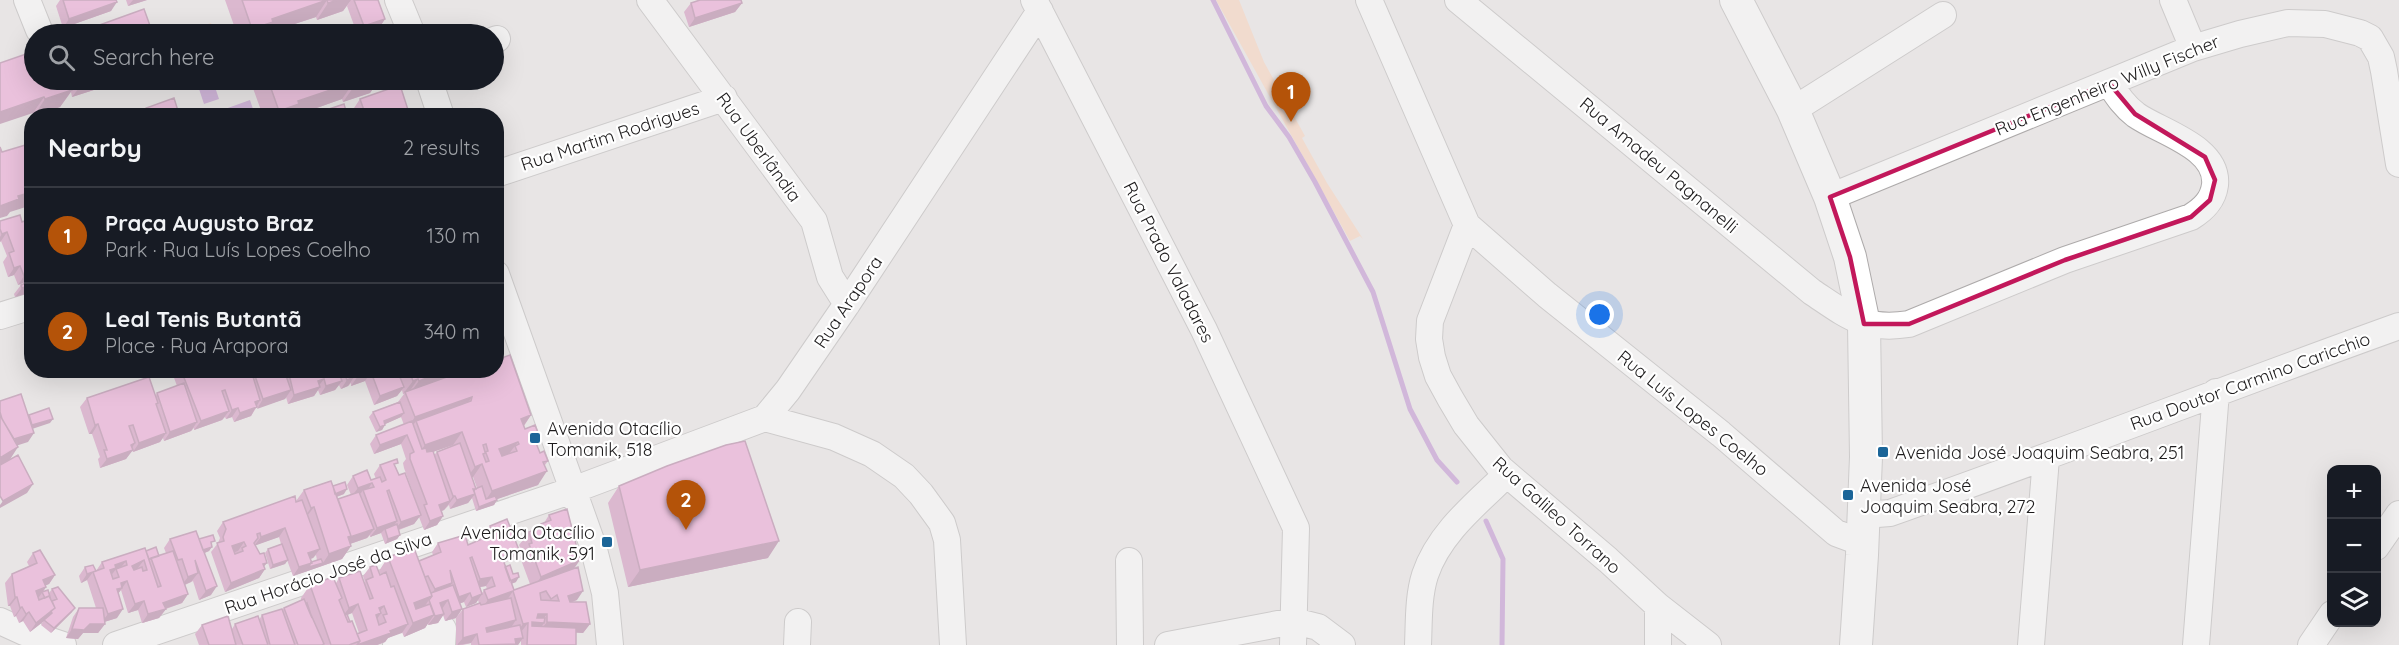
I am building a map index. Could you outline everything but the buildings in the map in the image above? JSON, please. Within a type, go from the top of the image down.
[{"type":"main road","points":[[1736,0],[1793,110],[1830,197],[1850,257],[1864,324],[1866,457],[1856,645]]},
{"type":"street","points":[[27,0],[37,24]]},
{"type":"street","points":[[398,0],[408,24]]},
{"type":"street","name":"Rua Uberlândia","points":[[650,0],[814,221],[830,277],[847,304]]},
{"type":"street","name":"Rua Luís Lopes Coelho","points":[[1369,0],[1467,225],[1547,296],[1721,434],[1836,533],[1863,529]]},
{"type":"street","name":"Rua Amadeu Pagnanelli","points":[[1458,0],[1812,292],[1864,324]]},
{"type":"street","points":[[2173,0],[2193,48]]},
{"type":"street","name":"Rua Arapora","points":[[573,490],[718,449],[765,418],[788,390],[847,304],[1037,6]]},
{"type":"street","name":"Rua Prado Valadares","points":[[1037,6],[1204,330],[1296,528],[1294,633]]},
{"type":"street","points":[[1793,110],[1943,15]]},
{"type":"street","name":"Rua Engenheiro Willy Fischer","points":[[1830,197],[2193,48],[2288,23],[2325,24],[2370,38],[2378,50],[2384,71],[2399,164]]},
{"type":"street","points":[[1864,324],[1888,327],[1909,324],[2065,260],[2191,217],[2203,209],[2214,191],[2215,180],[2212,167],[2205,157],[2194,147],[2135,114],[2120,100],[2109,83]]},
{"type":"street","points":[[432,90],[438,108]]},
{"type":"street","name":"Rua Martim Rodrigues","points":[[504,171],[724,98]]},
{"type":"street","name":"Rua Galileo Torrano","points":[[1467,225],[1430,321],[1429,339],[1438,376],[1450,398],[1473,434],[1507,474],[1658,606],[1708,645]]},
{"type":"street","points":[[504,296],[593,546],[605,593],[610,645]]},
{"type":"street","points":[[0,316],[24,308]]},
{"type":"street","name":"Rua Doutor Carmino Caricchio","points":[[1863,529],[1890,513],[2046,458],[2216,392],[2399,326]]},
{"type":"street","points":[[2196,645],[2216,392]]},
{"type":"street","points":[[765,418],[834,437],[872,454],[904,476],[921,494],[942,523],[947,540],[954,645]]},
{"type":"street","points":[[2031,645],[2046,458]]},
{"type":"street","points":[[1418,645],[1425,575],[1434,556],[1444,539],[1464,516],[1507,474]]},
{"type":"street","name":"Rua Horácio José da Silva","points":[[116,645],[573,490]]},
{"type":"street","points":[[2381,540],[2399,514]]},
{"type":"street","points":[[1129,561],[1130,645]]},
{"type":"street","points":[[1658,606],[1658,645]]},
{"type":"street","points":[[2310,645],[2327,620]]},
{"type":"street","points":[[0,621],[63,645]]},
{"type":"street","points":[[1168,645],[1294,633],[1318,627],[1342,645]]},
{"type":"street","points":[[396,645],[443,637]]},
{"type":"highlighted area","points":[[2109,83],[2135,114],[2205,157],[2215,180],[2210,200],[2191,217],[2065,260],[1909,324],[1864,324],[1850,257],[1830,197]]},
{"type":"shaded area","points":[[1216,0],[1239,0],[1264,62],[1305,136],[1302,138],[1327,183],[1363,239],[1360,236],[1350,241]]},
{"type":"shaded area","points":[[199,90],[216,90],[219,99],[204,104]]},
{"type":"shaded area","points":[[250,100],[253,108],[228,108]]},
{"type":"waterway","points":[[1213,0],[1266,106],[1289,137],[1315,182],[1373,292],[1410,409],[1437,460],[1457,482]]},
{"type":"waterway","points":[[1486,521],[1503,559],[1502,645]]},
{"type":"place","name":"Praça Augusto Braz","points":[[1291,122]]},
{"type":"place","name":"Avenida Otacílio Tomanik, 518","points":[[535,438]]},
{"type":"place","name":"Avenida José Joaquim Seabra, 251","points":[[1883,452]]},
{"type":"place","name":"Avenida José Joaquim Seabra, 272","points":[[1848,495]]},
{"type":"place","name":"Leal Tenis Butantã","points":[[686,530]]},
{"type":"place","name":"Avenida Otacílio Tomanik, 591","points":[[607,542]]}]
